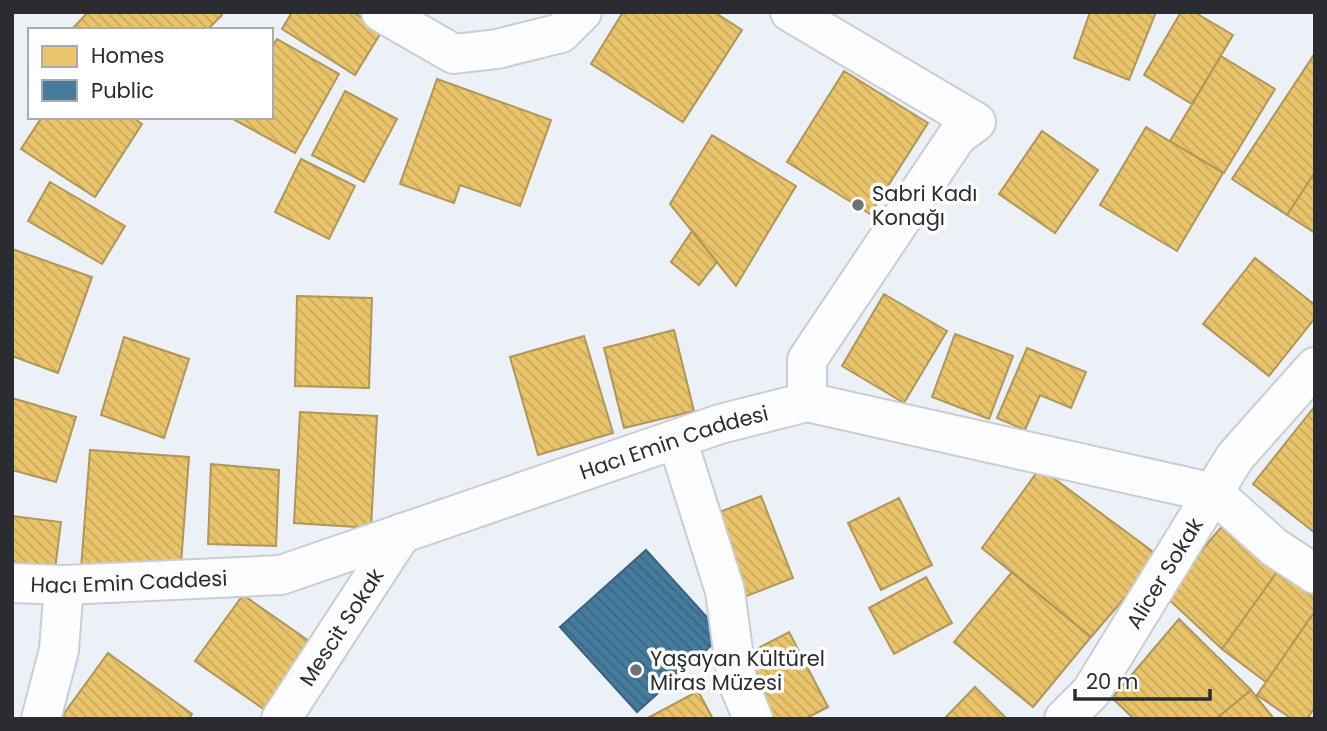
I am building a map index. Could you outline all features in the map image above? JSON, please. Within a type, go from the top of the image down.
[{"type":"street","points":[[381,12],[454,54],[497,49],[561,33],[582,12]]},
{"type":"street","points":[[790,12],[976,122],[957,136],[807,360],[807,402]]},
{"type":"street","name":"Alicer Sokak","points":[[1064,719],[1091,692],[1235,457],[1315,367]]},
{"type":"street","name":"Hacı Emin Caddesi","points":[[12,583],[64,585],[281,575],[677,439],[807,402],[1213,493],[1274,547],[1315,573]]},
{"type":"street","points":[[677,439],[725,591],[737,680],[753,719]]},
{"type":"street","name":"Mescit Sokak","points":[[281,719],[402,533]]},
{"type":"street","points":[[41,719],[59,650],[64,585]]},
{"type":"building: Homes","points":[[88,12],[220,12],[222,15],[209,28],[73,28]]},
{"type":"building: Homes","points":[[292,12],[353,12],[382,31],[355,75],[282,29]]},
{"type":"building: Homes","points":[[623,12],[714,12],[742,30],[683,122],[591,64]]},
{"type":"building: Homes","points":[[1090,12],[1156,12],[1129,80],[1074,58]]},
{"type":"building: Homes","points":[[1181,12],[1194,12],[1233,35],[1192,104],[1144,75]]},
{"type":"building: Homes","points":[[277,39],[339,74],[295,153],[233,119],[273,119],[273,46]]},
{"type":"building: Homes","points":[[1315,53],[1315,172],[1287,215],[1232,179]]},
{"type":"building: Homes","points":[[1221,56],[1275,89],[1224,173],[1170,141]]},
{"type":"building: Homes","points":[[844,71],[928,123],[870,214],[787,162]]},
{"type":"building: Homes","points":[[437,79],[551,120],[520,206],[460,185],[454,203],[400,184]]},
{"type":"building: Homes","points":[[345,91],[397,119],[364,182],[312,155]]},
{"type":"building: Homes","points":[[41,119],[135,119],[142,124],[95,197],[21,149]]},
{"type":"building: Homes","points":[[1146,127],[1223,173],[1177,251],[1100,205]]},
{"type":"building: Homes","points":[[1042,131],[1098,170],[1055,233],[999,194]]},
{"type":"building: Homes","points":[[712,135],[796,186],[736,286],[670,204]]},
{"type":"building: Homes","points":[[301,159],[355,186],[329,239],[275,212]]},
{"type":"building: Homes","points":[[1315,172],[1315,233],[1287,215]]},
{"type":"building: Homes","points":[[50,182],[125,226],[102,264],[28,221]]},
{"type":"building: Homes","points":[[692,231],[717,262],[699,285],[671,262]]},
{"type":"building: Homes","points":[[12,249],[92,277],[58,373],[12,356]]},
{"type":"building: Homes","points":[[1255,258],[1315,305],[1315,318],[1269,376],[1203,324]]},
{"type":"building: Homes","points":[[884,294],[947,331],[904,403],[842,366]]},
{"type":"building: Homes","points":[[297,296],[372,298],[369,388],[295,386]]},
{"type":"building: Homes","points":[[674,330],[694,411],[624,428],[604,348]]},
{"type":"building: Homes","points":[[955,334],[1013,356],[989,419],[932,397]]},
{"type":"building: Homes","points":[[584,336],[613,433],[538,455],[510,357]]},
{"type":"building: Homes","points":[[124,337],[189,359],[164,438],[101,415]]},
{"type":"building: Homes","points":[[1027,348],[1086,372],[1071,408],[1040,395],[1025,430],[997,418]]},
{"type":"building: Homes","points":[[12,398],[76,417],[56,482],[12,470]]},
{"type":"building: Homes","points":[[1315,406],[1315,533],[1253,484]]},
{"type":"building: Homes","points":[[300,412],[377,416],[371,528],[294,523]]},
{"type":"building: Homes","points":[[90,450],[189,457],[180,577],[81,569]]},
{"type":"building: Homes","points":[[211,464],[279,470],[276,546],[208,544]]},
{"type":"building: Homes","points":[[1040,468],[1160,557],[1091,637],[982,548]]},
{"type":"building: Homes","points":[[761,496],[793,578],[731,602],[699,520]]},
{"type":"building: Homes","points":[[899,498],[932,565],[881,590],[848,523]]},
{"type":"building: Homes","points":[[12,516],[61,522],[54,577],[12,572]]},
{"type":"building: Homes","points":[[1223,525],[1282,565],[1222,649],[1164,595]]},
{"type":"building: Homes","points":[[1282,565],[1315,586],[1315,611],[1266,682],[1222,649]]},
{"type":"building: Homes","points":[[1012,572],[1091,637],[1033,707],[954,642]]},
{"type":"building: Homes","points":[[926,577],[952,623],[894,654],[869,608]]},
{"type":"building: Homes","points":[[243,595],[319,648],[272,715],[195,661]]},
{"type":"building: Homes","points":[[1315,611],[1315,707],[1307,719],[1292,719],[1257,695]]},
{"type":"building: Homes","points":[[1179,619],[1251,690],[1216,719],[1134,719],[1112,698]]},
{"type":"building: Homes","points":[[789,632],[828,707],[805,719],[750,719],[722,667]]},
{"type":"building: Homes","points":[[108,653],[192,714],[189,719],[60,719]]},
{"type":"building: Homes","points":[[975,687],[1007,719],[944,719]]},
{"type":"building: Homes","points":[[1251,690],[1274,719],[1216,719]]},
{"type":"building: Homes","points":[[698,691],[713,719],[646,719]]},
{"type":"building: Public","points":[[646,550],[723,635],[637,712],[560,627]]},
{"type":"place","name":"Sabri Kadı Konağı","points":[[858,205]]},
{"type":"place","name":"Yaşayan Kültürel Miras Müzesi","points":[[636,670]]}]
